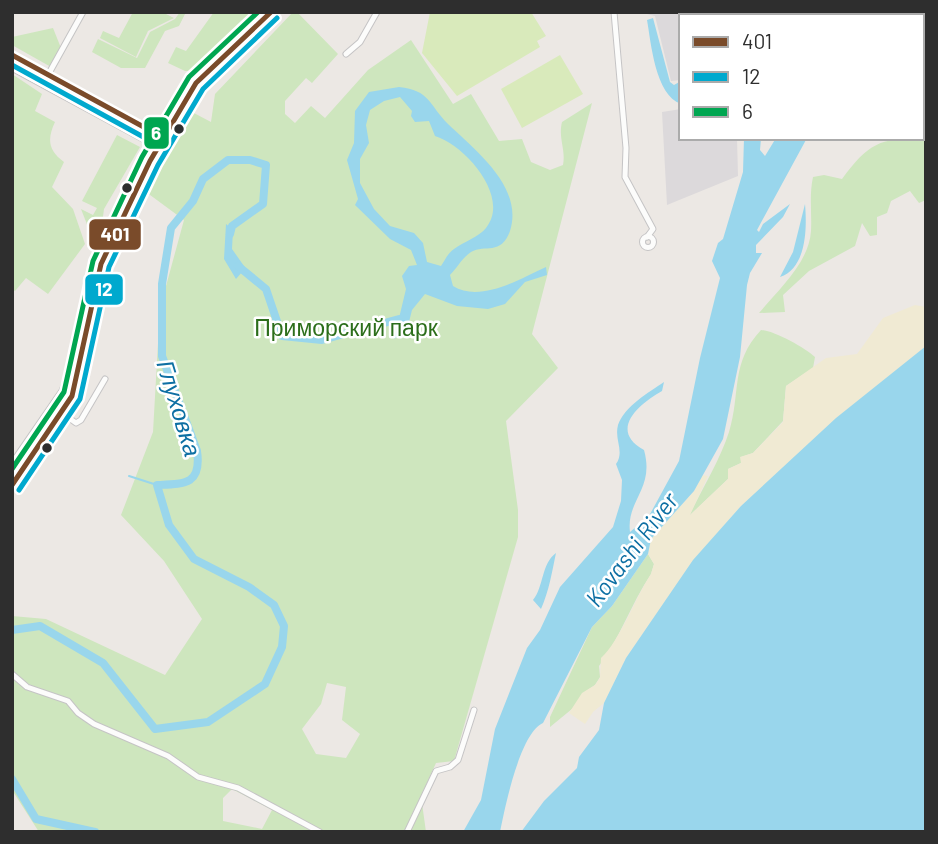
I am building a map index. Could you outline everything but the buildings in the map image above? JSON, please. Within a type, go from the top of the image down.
[{"type":"main road","points":[[12,485],[62,414],[87,332],[104,255],[162,137],[196,83],[271,12]]},
{"type":"main road","points":[[12,55],[162,137]]},
{"type":"main road","points":[[12,67],[158,145]]},
{"type":"main road","points":[[22,472],[12,465],[76,370]]},
{"type":"street","points":[[48,75],[83,12]]},
{"type":"street","points":[[346,54],[360,42],[377,12]]},
{"type":"street","points":[[614,12],[626,148],[625,177],[653,229],[647,237]]},
{"type":"street","points":[[62,414],[76,423],[81,420],[105,379]]},
{"type":"street","points":[[12,674],[27,687],[68,701],[78,713],[94,724],[168,756],[198,777],[238,788],[320,832]]},
{"type":"street","points":[[407,832],[436,771],[450,767],[458,760],[474,710]]},
{"type":"shaded area","points":[[639,12],[802,12],[679,14],[679,80],[671,81],[655,16]]},
{"type":"shaded area","points":[[679,109],[679,140],[737,140],[738,176],[667,205],[662,112]]},
{"type":"green space","points":[[133,12],[162,12],[174,18],[148,31],[136,57],[100,38],[103,31],[119,38]]},
{"type":"green space","points":[[180,12],[186,12],[179,26],[165,31],[145,68],[121,68],[92,52],[98,39],[137,58],[150,32],[175,19]]},
{"type":"green space","points":[[214,12],[259,12],[208,53],[193,71],[185,71],[168,63],[176,47],[186,51]]},
{"type":"green space","name":"Приморский парк","points":[[293,12],[297,12],[338,54],[312,83],[306,78],[285,101],[285,114],[295,123],[311,106],[325,118],[368,70],[411,40],[453,104],[471,94],[499,141],[522,139],[531,162],[550,170],[563,165],[562,122],[592,103],[532,334],[558,368],[506,421],[518,510],[518,537],[454,761],[436,763],[421,796],[426,832],[39,832],[12,790],[12,616],[46,619],[165,675],[202,619],[164,561],[121,515],[153,432],[160,308],[184,220],[146,192],[192,112],[211,122],[215,94]],"holes":[[[327,683],[346,687],[342,720],[360,734],[346,758],[316,754],[302,729],[321,704]],[[232,789],[272,810],[262,829],[223,821],[223,798]]]},
{"type":"green space","points":[[430,12],[531,12],[546,36],[537,41],[540,47],[457,96],[422,53]]},
{"type":"green space","points":[[926,12],[924,93],[924,14],[856,14]]},
{"type":"green space","points":[[53,28],[61,48],[51,67],[12,45],[12,37]]},
{"type":"green space","points":[[560,55],[583,94],[522,128],[501,89]]},
{"type":"green space","points":[[12,74],[42,94],[35,111],[55,122],[50,144],[64,162],[52,187],[73,209],[85,244],[48,294],[26,278],[15,291],[12,289]]},
{"type":"green space","points":[[926,102],[926,200],[919,203],[910,191],[891,201],[887,213],[877,217],[877,235],[870,236],[862,223],[855,246],[809,271],[783,295],[785,312],[759,313],[805,254],[811,231],[813,177],[824,175],[842,179],[859,158],[876,145],[892,140],[924,140]]},
{"type":"green space","points":[[117,135],[140,147],[104,209],[102,224],[94,232],[90,232],[81,209],[93,215],[97,208],[82,201]]},
{"type":"green space","points":[[761,330],[782,337],[810,353],[815,357],[813,368],[786,386],[783,421],[753,453],[741,457],[741,463],[728,469],[728,479],[689,516],[725,443],[733,418],[740,366],[751,342]]},
{"type":"green space","points":[[648,554],[654,564],[651,574],[599,666],[600,677],[595,685],[582,694],[578,704],[550,727],[550,717],[592,627],[612,606]]},
{"type":"sand","points":[[915,305],[926,307],[926,346],[741,506],[693,561],[626,658],[604,703],[593,712],[585,724],[569,713],[582,693],[595,685],[600,678],[601,658],[615,641],[651,574],[654,564],[648,554],[651,539],[694,491],[702,475],[708,476],[690,515],[728,479],[728,469],[741,463],[740,457],[753,453],[783,422],[786,386],[826,358],[857,354],[883,318]]},
{"type":"water","points":[[653,18],[670,82],[674,85],[679,82],[679,103],[672,99],[660,79],[647,20]]},
{"type":"water","points":[[399,87],[423,95],[483,158],[504,185],[510,199],[512,215],[506,239],[497,247],[471,252],[450,275],[453,286],[464,291],[487,291],[546,267],[547,275],[525,282],[505,304],[488,309],[457,306],[425,294],[412,310],[407,330],[394,339],[406,289],[402,276],[409,266],[417,265],[411,250],[390,239],[355,205],[358,199],[347,160],[354,143],[355,111],[369,92]],"holes":[[[400,97],[412,111],[411,116],[415,122],[429,121],[435,136],[447,141],[471,161],[489,188],[493,202],[492,216],[486,228],[452,251],[441,266],[427,262],[423,243],[414,233],[390,226],[374,209],[360,183],[360,159],[369,143],[366,125],[370,110],[384,101]]]},
{"type":"water","name":"Kovashi River","points":[[744,140],[761,140],[760,150],[765,156],[775,140],[806,140],[757,230],[759,232],[763,224],[790,204],[783,217],[756,245],[756,253],[762,253],[750,273],[747,285],[740,357],[723,439],[694,491],[651,539],[648,554],[612,606],[592,627],[543,723],[527,741],[515,772],[500,832],[463,832],[481,800],[495,729],[527,648],[540,630],[560,587],[613,527],[621,501],[622,480],[616,464],[620,455],[617,436],[621,418],[644,395],[664,382],[662,391],[637,410],[628,426],[628,434],[633,442],[644,450],[646,463],[646,475],[632,511],[630,532],[649,516],[679,461],[720,278],[712,261],[718,243],[723,239],[743,172]]},
{"type":"water","points":[[805,204],[805,235],[800,256],[796,265],[780,277],[793,252]]},
{"type":"water","points":[[226,224],[233,230],[232,249],[251,276],[242,272],[236,279],[224,259]]},
{"type":"water","points":[[926,346],[926,832],[521,832],[544,801],[577,768],[579,757],[599,730],[604,703],[626,658],[693,560],[741,506],[836,418]]},
{"type":"water","points":[[556,553],[541,609],[533,600],[545,569]]},
{"type":"waterway","name":"Глуховка","points":[[12,630],[40,626],[103,663],[155,729],[208,722],[265,684],[282,647],[284,626],[274,605],[249,587],[194,559],[169,525],[157,485],[189,480],[197,471],[198,462],[197,451],[162,356],[162,284],[171,228],[193,201],[203,179],[228,160],[250,160],[266,165],[263,204],[232,226],[230,234]]},
{"type":"waterway","name":"Глуховка","points":[[238,266],[266,289],[282,336],[322,340],[399,319]]},
{"type":"waterway","points":[[129,476],[157,485]]},
{"type":"waterway","name":"Глуховка","points":[[12,779],[36,819],[95,832]]},
{"type":"transit line","name":"6","points":[[12,469],[64,392],[93,261],[142,157],[189,77],[258,12]]},
{"type":"transit line","name":"401","points":[[12,485],[72,396],[101,264],[150,161],[196,83],[271,12]]},
{"type":"transit line","name":"12","points":[[19,490],[80,399],[109,267],[158,165],[203,89],[277,18]]},
{"type":"transit line","name":"401","points":[[12,55],[162,137]]},
{"type":"transit line","name":"12","points":[[12,65],[158,145]]}]
